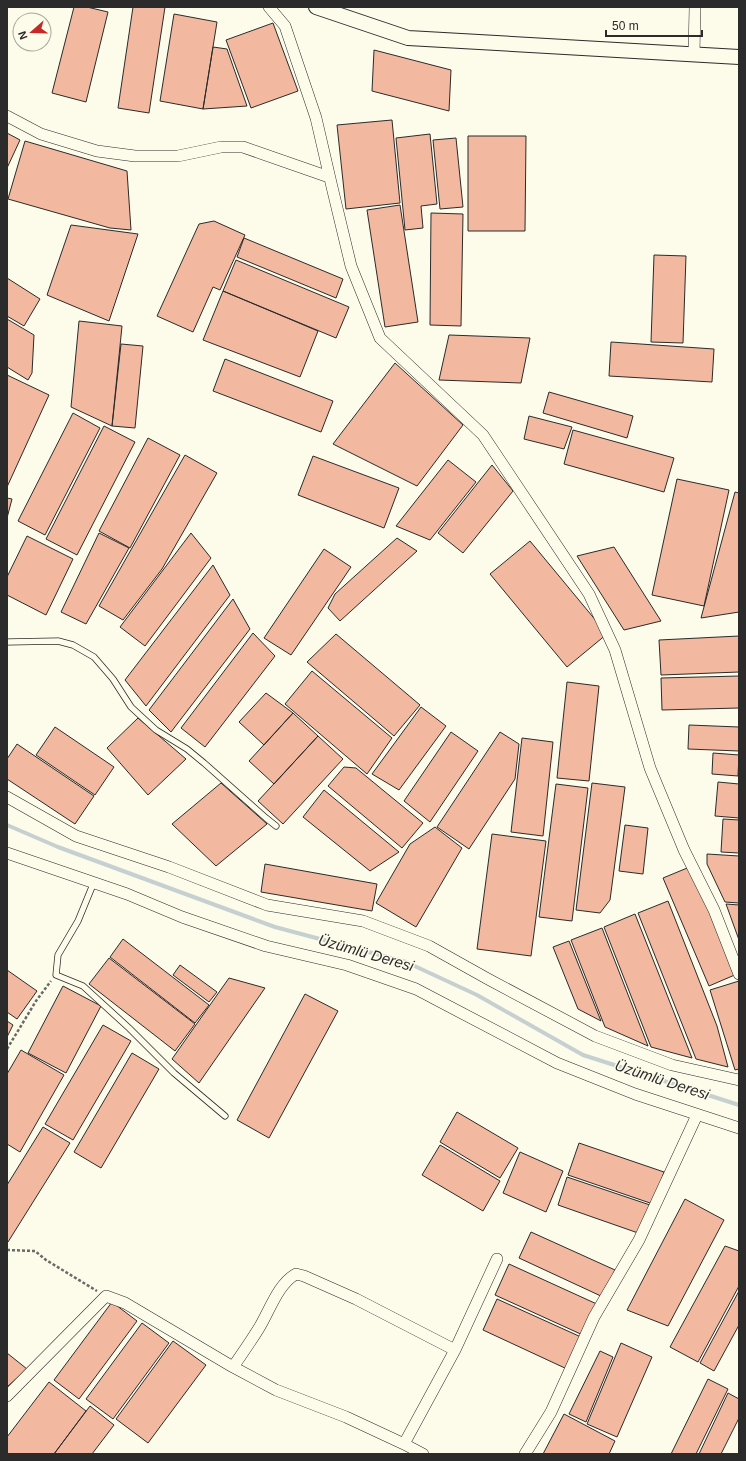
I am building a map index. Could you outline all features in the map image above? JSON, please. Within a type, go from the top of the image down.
[{"type":"street","points":[[269,7],[285,26],[316,118],[351,266],[380,338],[483,435],[590,594],[615,650],[650,768],[684,850],[714,910],[739,974]]},
{"type":"street","points":[[316,7],[408,38],[739,57]]},
{"type":"street","points":[[694,54],[695,7]]},
{"type":"street","points":[[7,116],[41,134],[97,151],[135,156],[178,156],[221,147],[243,147],[329,177]]},
{"type":"street","points":[[7,797],[76,836],[169,867],[267,905],[363,921],[422,944],[595,1036],[672,1065],[739,1080]]},
{"type":"street","points":[[7,853],[94,882],[182,917],[266,946],[347,965],[416,989],[557,1063],[635,1094],[739,1128]]},
{"type":"street","points":[[525,1454],[551,1412],[594,1317],[639,1240],[697,1115]]},
{"type":"street","points":[[404,1444],[455,1350],[497,1259]]},
{"type":"street","points":[[233,1367],[260,1326],[284,1284],[289,1278],[296,1274],[304,1276],[356,1299],[455,1350]]},
{"type":"street","points":[[7,1396],[106,1296],[125,1303],[233,1367],[276,1390],[346,1417],[422,1454]]},
{"type":"lane","points":[[7,642],[58,641],[73,645],[94,657],[113,679],[131,707],[156,730],[187,749],[276,826]]},
{"type":"lane","points":[[94,882],[78,921],[58,955],[56,975],[83,986],[129,1028],[174,1073],[225,1116]]},
{"type":"path","points":[[7,1049],[36,1001],[56,975]]},
{"type":"path","points":[[7,1250],[36,1251],[46,1260],[106,1296]]},
{"type":"building","points":[[74,7],[87,7],[108,12],[86,102],[52,93]]},
{"type":"building","points":[[133,7],[165,7],[149,113],[118,108]]},
{"type":"building","points":[[174,14],[217,22],[203,109],[160,101]]},
{"type":"building","points":[[273,23],[298,91],[251,108],[226,40]]},
{"type":"building","points":[[213,47],[227,49],[247,106],[203,109]]},
{"type":"building","points":[[374,50],[451,70],[449,111],[372,91]]},
{"type":"building","points":[[392,120],[400,203],[346,209],[337,125]]},
{"type":"building","points":[[7,133],[20,140],[7,168]]},
{"type":"building","points":[[430,134],[437,204],[421,206],[423,228],[405,230],[396,138]]},
{"type":"building","points":[[468,136],[526,136],[525,231],[468,231]]},
{"type":"building","points":[[456,138],[463,207],[440,209],[433,140]]},
{"type":"building","points":[[25,141],[127,171],[131,230],[110,228],[8,199]]},
{"type":"building","points":[[400,205],[418,322],[385,327],[367,210]]},
{"type":"building","points":[[431,213],[463,214],[461,326],[430,325]]},
{"type":"building","points":[[214,221],[245,235],[220,290],[213,287],[193,332],[157,316],[199,224]]},
{"type":"building","points":[[71,225],[138,234],[109,321],[47,295]]},
{"type":"building","points":[[244,238],[343,279],[336,298],[237,257]]},
{"type":"building","points":[[654,255],[686,256],[683,343],[651,342]]},
{"type":"building","points":[[236,260],[349,307],[336,338],[223,291]]},
{"type":"building","points":[[7,278],[40,299],[24,326],[7,316]]},
{"type":"building","points":[[223,291],[318,331],[300,377],[203,340]]},
{"type":"building","points":[[7,319],[34,335],[32,373],[28,380],[7,367]]},
{"type":"building","points":[[79,321],[122,326],[112,426],[71,407]]},
{"type":"building","points":[[449,335],[530,338],[521,383],[439,380]]},
{"type":"building","points":[[611,342],[714,349],[712,382],[609,376]]},
{"type":"building","points":[[121,344],[143,346],[135,428],[112,426]]},
{"type":"building","points":[[225,359],[333,401],[321,432],[213,391]]},
{"type":"building","points":[[395,363],[463,425],[417,486],[333,444]]},
{"type":"building","points":[[7,375],[49,395],[7,487]]},
{"type":"building","points":[[549,392],[633,416],[627,438],[543,413]]},
{"type":"building","points":[[73,413],[100,428],[45,535],[18,521]]},
{"type":"building","points":[[529,416],[572,427],[564,449],[524,439]]},
{"type":"building","points":[[104,426],[135,442],[77,555],[46,539]]},
{"type":"building","points":[[573,430],[674,458],[664,492],[564,464]]},
{"type":"building","points":[[148,438],[180,455],[130,548],[99,531]]},
{"type":"building","points":[[185,455],[217,473],[162,569],[123,620],[99,606]]},
{"type":"building","points":[[313,456],[399,488],[384,528],[298,495]]},
{"type":"building","points":[[448,460],[476,482],[430,540],[396,526]]},
{"type":"building","points":[[492,465],[513,491],[463,553],[438,533]]},
{"type":"building","points":[[677,479],[729,490],[704,606],[652,595]]},
{"type":"building","points":[[735,492],[739,493],[739,612],[701,618]]},
{"type":"building","points":[[7,498],[12,499],[7,518]]},
{"type":"building","points":[[99,533],[129,548],[86,624],[61,612]]},
{"type":"building","points":[[191,533],[211,558],[145,646],[120,627]]},
{"type":"building","points":[[27,536],[73,559],[46,615],[7,595],[7,577]]},
{"type":"building","points":[[397,538],[417,551],[340,621],[328,608],[335,594]]},
{"type":"building","points":[[530,541],[607,634],[567,667],[490,574]]},
{"type":"building","points":[[614,547],[661,621],[624,630],[577,556]]},
{"type":"building","points":[[324,549],[351,567],[291,655],[264,638]]},
{"type":"building","points":[[213,565],[230,595],[146,706],[125,680]]},
{"type":"building","points":[[233,599],[250,629],[171,732],[149,710]]},
{"type":"building","points":[[253,633],[275,656],[205,747],[181,728]]},
{"type":"building","points":[[336,634],[420,705],[394,736],[307,662]]},
{"type":"building","points":[[739,636],[739,672],[661,675],[659,640]]},
{"type":"building","points":[[312,671],[392,738],[367,774],[285,704]]},
{"type":"building","points":[[739,676],[739,708],[662,710],[661,678]]},
{"type":"building","points":[[567,682],[599,686],[589,781],[557,778]]},
{"type":"building","points":[[266,693],[293,713],[264,745],[239,722]]},
{"type":"building","points":[[421,707],[446,726],[399,790],[372,774]]},
{"type":"building","points":[[293,713],[318,736],[274,784],[249,761]]},
{"type":"building","points":[[138,718],[186,759],[148,795],[107,748]]},
{"type":"building","points":[[689,725],[739,727],[739,751],[688,749]]},
{"type":"building","points":[[55,727],[114,767],[95,795],[36,755]]},
{"type":"building","points":[[451,732],[478,751],[430,822],[404,801]]},
{"type":"building","points":[[500,732],[519,744],[515,779],[469,849],[437,827]]},
{"type":"building","points":[[318,736],[343,759],[283,824],[258,801]]},
{"type":"building","points":[[522,738],[553,742],[543,836],[511,832]]},
{"type":"building","points":[[17,744],[94,796],[75,824],[7,779],[7,759]]},
{"type":"building","points":[[713,753],[739,755],[738,776],[712,774]]},
{"type":"building","points":[[344,767],[356,768],[423,823],[402,848],[328,786]]},
{"type":"building","points":[[718,782],[739,784],[739,818],[715,816]]},
{"type":"building","points":[[221,783],[267,824],[216,866],[172,824]]},
{"type":"building","points":[[592,783],[625,787],[610,900],[600,913],[576,910]]},
{"type":"building","points":[[556,784],[588,788],[572,921],[539,917]]},
{"type":"building","points":[[324,790],[399,852],[370,871],[303,817]]},
{"type":"building","points":[[723,819],[739,820],[739,853],[721,852]]},
{"type":"building","points":[[625,825],[648,828],[643,874],[619,871]]},
{"type":"building","points":[[435,827],[462,848],[416,927],[376,903],[410,844]]},
{"type":"building","points":[[492,834],[546,841],[531,956],[477,949]]},
{"type":"building","points":[[707,854],[739,856],[739,903],[725,902],[707,864]]},
{"type":"building","points":[[265,864],[377,884],[372,911],[261,892]]},
{"type":"building","points":[[692,866],[737,974],[709,986],[663,878]]},
{"type":"building","points":[[668,901],[717,1026],[728,1067],[696,1059],[638,913]]},
{"type":"building","points":[[726,904],[739,905],[739,940]]},
{"type":"building","points":[[635,914],[692,1058],[651,1047],[604,927]]},
{"type":"building","points":[[602,928],[648,1046],[605,1027],[571,940]]},
{"type":"building","points":[[123,939],[209,1005],[195,1023],[110,957]]},
{"type":"building","points":[[569,941],[601,1021],[578,1009],[553,947]]},
{"type":"building","points":[[109,958],[195,1024],[175,1051],[89,984]]},
{"type":"building","points":[[180,965],[217,992],[209,1002],[173,975]]},
{"type":"building","points":[[7,970],[37,991],[17,1019],[7,1012]]},
{"type":"building","points":[[229,978],[265,988],[199,1083],[172,1059]]},
{"type":"building","points":[[739,981],[739,1069],[735,1070],[710,990]]},
{"type":"building","points":[[63,986],[101,1006],[66,1073],[28,1053]]},
{"type":"building","points":[[305,994],[338,1011],[269,1138],[237,1120]]},
{"type":"building","points":[[7,1021],[13,1025],[7,1037]]},
{"type":"building","points":[[103,1025],[131,1041],[73,1140],[45,1124]]},
{"type":"building","points":[[21,1050],[64,1075],[20,1152],[7,1144],[7,1074]]},
{"type":"building","points":[[132,1053],[159,1069],[101,1168],[74,1152]]},
{"type":"building","points":[[457,1112],[518,1148],[500,1178],[440,1142]]},
{"type":"building","points":[[43,1127],[70,1143],[8,1242],[7,1185]]},
{"type":"building","points":[[579,1143],[664,1172],[653,1204],[568,1175]]},
{"type":"building","points":[[440,1145],[500,1181],[483,1211],[422,1175]]},
{"type":"building","points":[[520,1152],[563,1171],[546,1212],[503,1193]]},
{"type":"building","points":[[567,1177],[650,1205],[641,1234],[558,1205]]},
{"type":"building","points":[[685,1199],[724,1220],[668,1326],[627,1310]]},
{"type":"building","points":[[531,1232],[615,1270],[603,1297],[519,1258]]},
{"type":"building","points":[[725,1246],[739,1251],[739,1286],[698,1362],[670,1347]]},
{"type":"building","points":[[509,1264],[599,1305],[585,1336],[495,1295]]},
{"type":"building","points":[[739,1291],[739,1325],[714,1371],[700,1363]]},
{"type":"building","points":[[497,1299],[581,1337],[567,1369],[483,1330]]},
{"type":"building","points":[[112,1302],[137,1321],[79,1399],[54,1380]]},
{"type":"building","points":[[142,1323],[169,1343],[113,1419],[86,1399]]},
{"type":"building","points":[[173,1341],[206,1365],[148,1443],[116,1419]]},
{"type":"building","points":[[621,1343],[652,1357],[617,1437],[587,1424]]},
{"type":"building","points":[[600,1351],[613,1357],[586,1422],[569,1414]]},
{"type":"building","points":[[7,1353],[27,1369],[7,1387]]},
{"type":"building","points":[[708,1379],[728,1389],[696,1454],[671,1454]]},
{"type":"building","points":[[49,1382],[86,1411],[54,1454],[7,1454],[7,1437]]},
{"type":"building","points":[[728,1393],[739,1399],[739,1418],[721,1454],[699,1454]]},
{"type":"building","points":[[90,1406],[114,1425],[92,1454],[54,1454]]},
{"type":"building","points":[[564,1414],[615,1441],[609,1454],[543,1454]]},
{"type":"waterway","name":"Üzümlü Deresi","points":[[7,825],[58,847],[275,927],[406,962],[477,995],[583,1055],[739,1105]]}]
